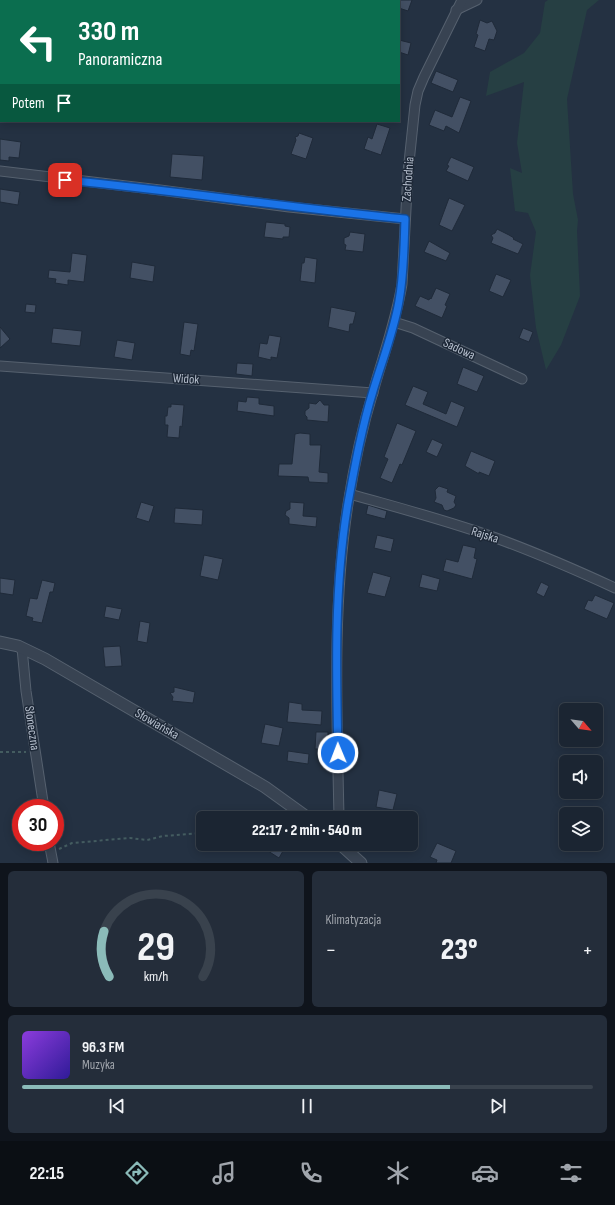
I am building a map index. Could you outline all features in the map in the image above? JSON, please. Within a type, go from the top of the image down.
[{"type":"street","name":"Zachodnia","points":[[339,811],[337,626],[339,578],[350,494],[372,393],[394,322],[402,284],[412,125],[418,92],[462,0]]},
{"type":"street","points":[[456,10],[477,0]]},
{"type":"street","points":[[0,171],[405,219]]},
{"type":"street","name":"Sadowa","points":[[394,322],[413,328],[522,379]]},
{"type":"street","name":"Widok","points":[[0,366],[372,393]]},
{"type":"street","name":"Rajska","points":[[350,494],[495,538],[544,556],[615,588]]},
{"type":"street","name":"Słowiańska","points":[[0,642],[22,648],[45,659],[265,787],[298,811]]},
{"type":"street","name":"Słoneczna","points":[[22,648],[26,691],[43,799]]},
{"type":"street","points":[[348,851],[361,863]]},
{"type":"path","points":[[0,752],[36,753]]},
{"type":"path","points":[[52,858],[72,843],[130,838],[147,840],[163,836],[196,834]]},
{"type":"green space","points":[[548,0],[599,0],[587,10],[567,99],[573,194],[578,220],[577,231],[580,296],[561,345],[546,370],[536,328],[530,275],[536,232],[528,213],[515,211],[510,168],[522,173],[517,143],[524,82],[486,96],[490,72],[524,53],[540,33],[545,2]]},
{"type":"building","points":[[400,0],[412,0],[408,11],[400,8]]},
{"type":"building","points":[[480,20],[487,23],[492,21],[497,31],[494,40],[489,39],[485,51],[474,47],[478,35],[476,34]]},
{"type":"building","points":[[400,40],[411,43],[408,55],[400,52]]},
{"type":"building","points":[[436,71],[458,80],[453,92],[431,83]]},
{"type":"building","points":[[460,97],[471,101],[459,133],[446,126],[444,131],[429,125],[435,110],[452,117]]},
{"type":"building","points":[[377,124],[390,128],[381,155],[364,149],[368,137],[372,139]]},
{"type":"building","points":[[299,133],[313,138],[306,159],[291,154],[296,140],[295,137],[298,136]]},
{"type":"building","points":[[0,139],[21,142],[19,158],[9,157],[9,161],[0,160]]},
{"type":"building","points":[[172,154],[204,156],[202,180],[170,177]]},
{"type":"building","points":[[451,157],[474,167],[468,181],[446,171]]},
{"type":"building","points":[[0,189],[20,192],[18,205],[0,202]]},
{"type":"building","points":[[449,198],[465,205],[452,231],[439,225]]},
{"type":"building","points":[[266,222],[285,224],[285,226],[290,227],[289,237],[283,237],[283,239],[264,237]]},
{"type":"building","points":[[497,229],[523,244],[518,254],[491,243],[493,238],[491,235],[495,233]]},
{"type":"building","points":[[350,232],[365,234],[363,252],[345,250],[346,245],[344,244],[344,238],[349,236]]},
{"type":"building","points":[[429,241],[450,253],[446,261],[424,252]]},
{"type":"building","points":[[72,253],[87,255],[84,282],[68,280],[68,285],[55,283],[56,279],[48,278],[49,270],[70,272]]},
{"type":"building","points":[[305,257],[317,259],[315,283],[300,281],[302,263],[304,263]]},
{"type":"building","points":[[132,262],[155,266],[153,282],[130,278]]},
{"type":"building","points":[[496,274],[511,280],[503,297],[489,291]]},
{"type":"building","points":[[436,288],[450,294],[445,305],[447,306],[442,318],[415,306],[420,296],[429,300],[430,298],[431,299]]},
{"type":"building","points":[[26,304],[36,305],[35,313],[25,312]]},
{"type":"building","points":[[331,307],[356,312],[353,324],[350,324],[349,332],[328,327]]},
{"type":"building","points":[[184,322],[198,324],[194,351],[191,350],[190,356],[180,354]]},
{"type":"building","points":[[0,327],[10,339],[0,348]]},
{"type":"building","points":[[53,328],[82,331],[80,346],[51,343]]},
{"type":"building","points":[[523,328],[533,332],[529,342],[519,338]]},
{"type":"building","points":[[269,335],[281,337],[277,358],[271,357],[271,360],[258,357],[260,343],[267,344]]},
{"type":"building","points":[[117,340],[135,343],[132,360],[114,357]]},
{"type":"building","points":[[237,363],[253,364],[252,376],[236,374]]},
{"type":"building","points":[[463,367],[484,376],[477,392],[457,384]]},
{"type":"building","points":[[413,386],[428,392],[423,404],[446,414],[451,401],[465,407],[457,427],[405,405]]},
{"type":"building","points":[[247,397],[259,398],[259,404],[274,406],[274,416],[237,411],[238,401],[246,402]]},
{"type":"building","points":[[320,400],[324,405],[329,405],[328,422],[307,420],[305,411],[309,408],[309,403],[316,404]]},
{"type":"building","points":[[171,404],[184,405],[182,427],[180,426],[179,438],[167,437],[168,425],[165,425],[165,416],[167,416],[168,407],[171,407]]},
{"type":"building","points":[[397,423],[416,431],[402,465],[400,464],[392,483],[380,478],[388,459],[384,457]]},
{"type":"building","points":[[295,434],[310,434],[310,445],[321,445],[319,472],[328,473],[328,483],[309,482],[308,477],[278,476],[279,464],[292,464]]},
{"type":"building","points":[[432,439],[443,444],[437,457],[426,452]]},
{"type":"building","points":[[471,451],[495,461],[489,476],[479,472],[479,474],[465,466]]},
{"type":"building","points":[[439,486],[448,489],[447,492],[456,496],[454,502],[456,505],[454,508],[447,511],[444,510],[442,505],[434,502],[436,498],[435,490]]},
{"type":"building","points":[[141,502],[154,506],[149,522],[136,518]]},
{"type":"building","points":[[290,502],[304,503],[303,516],[317,517],[316,527],[289,524],[289,518],[285,515],[286,511],[290,509]]},
{"type":"building","points":[[368,505],[387,511],[385,519],[366,514]]},
{"type":"building","points":[[175,508],[203,510],[202,525],[174,523]]},
{"type":"building","points":[[377,535],[394,539],[391,552],[374,548]]},
{"type":"building","points":[[463,545],[476,548],[474,558],[477,559],[472,579],[443,571],[446,559],[458,562]]},
{"type":"building","points":[[204,555],[223,559],[218,580],[200,576]]},
{"type":"building","points":[[373,572],[391,577],[385,597],[367,593]]},
{"type":"building","points":[[422,574],[440,579],[437,591],[419,587]]},
{"type":"building","points":[[0,578],[15,580],[13,595],[0,593]]},
{"type":"building","points":[[42,580],[55,583],[53,592],[50,592],[42,623],[32,621],[33,618],[26,616],[30,598],[37,599]]},
{"type":"building","points":[[541,582],[549,586],[544,597],[536,593]]},
{"type":"building","points":[[595,595],[614,603],[607,619],[584,609],[588,600],[592,601]]},
{"type":"building","points":[[106,606],[122,609],[119,620],[104,617]]},
{"type":"building","points":[[140,621],[150,623],[147,643],[137,641]]},
{"type":"building","points":[[120,646],[122,666],[105,667],[103,647]]},
{"type":"building","points":[[174,687],[195,692],[193,703],[172,701],[173,697],[170,693],[174,692]]},
{"type":"building","points":[[289,702],[302,704],[302,710],[322,711],[321,725],[287,722]]},
{"type":"building","points":[[265,724],[283,728],[279,746],[261,743]]},
{"type":"building","points":[[316,732],[328,732],[328,749],[315,749]]},
{"type":"building","points":[[288,751],[309,754],[308,764],[287,761]]},
{"type":"building","points":[[379,790],[397,794],[393,810],[376,807]]},
{"type":"building","points":[[437,843],[456,851],[451,863],[436,863],[437,860],[430,857]]},
{"type":"building","points":[[268,851],[283,851],[279,858]]},
{"type":"route","points":[[65,180],[405,219],[402,284],[399,302],[372,393],[348,504],[339,578],[337,626],[338,753]]}]
